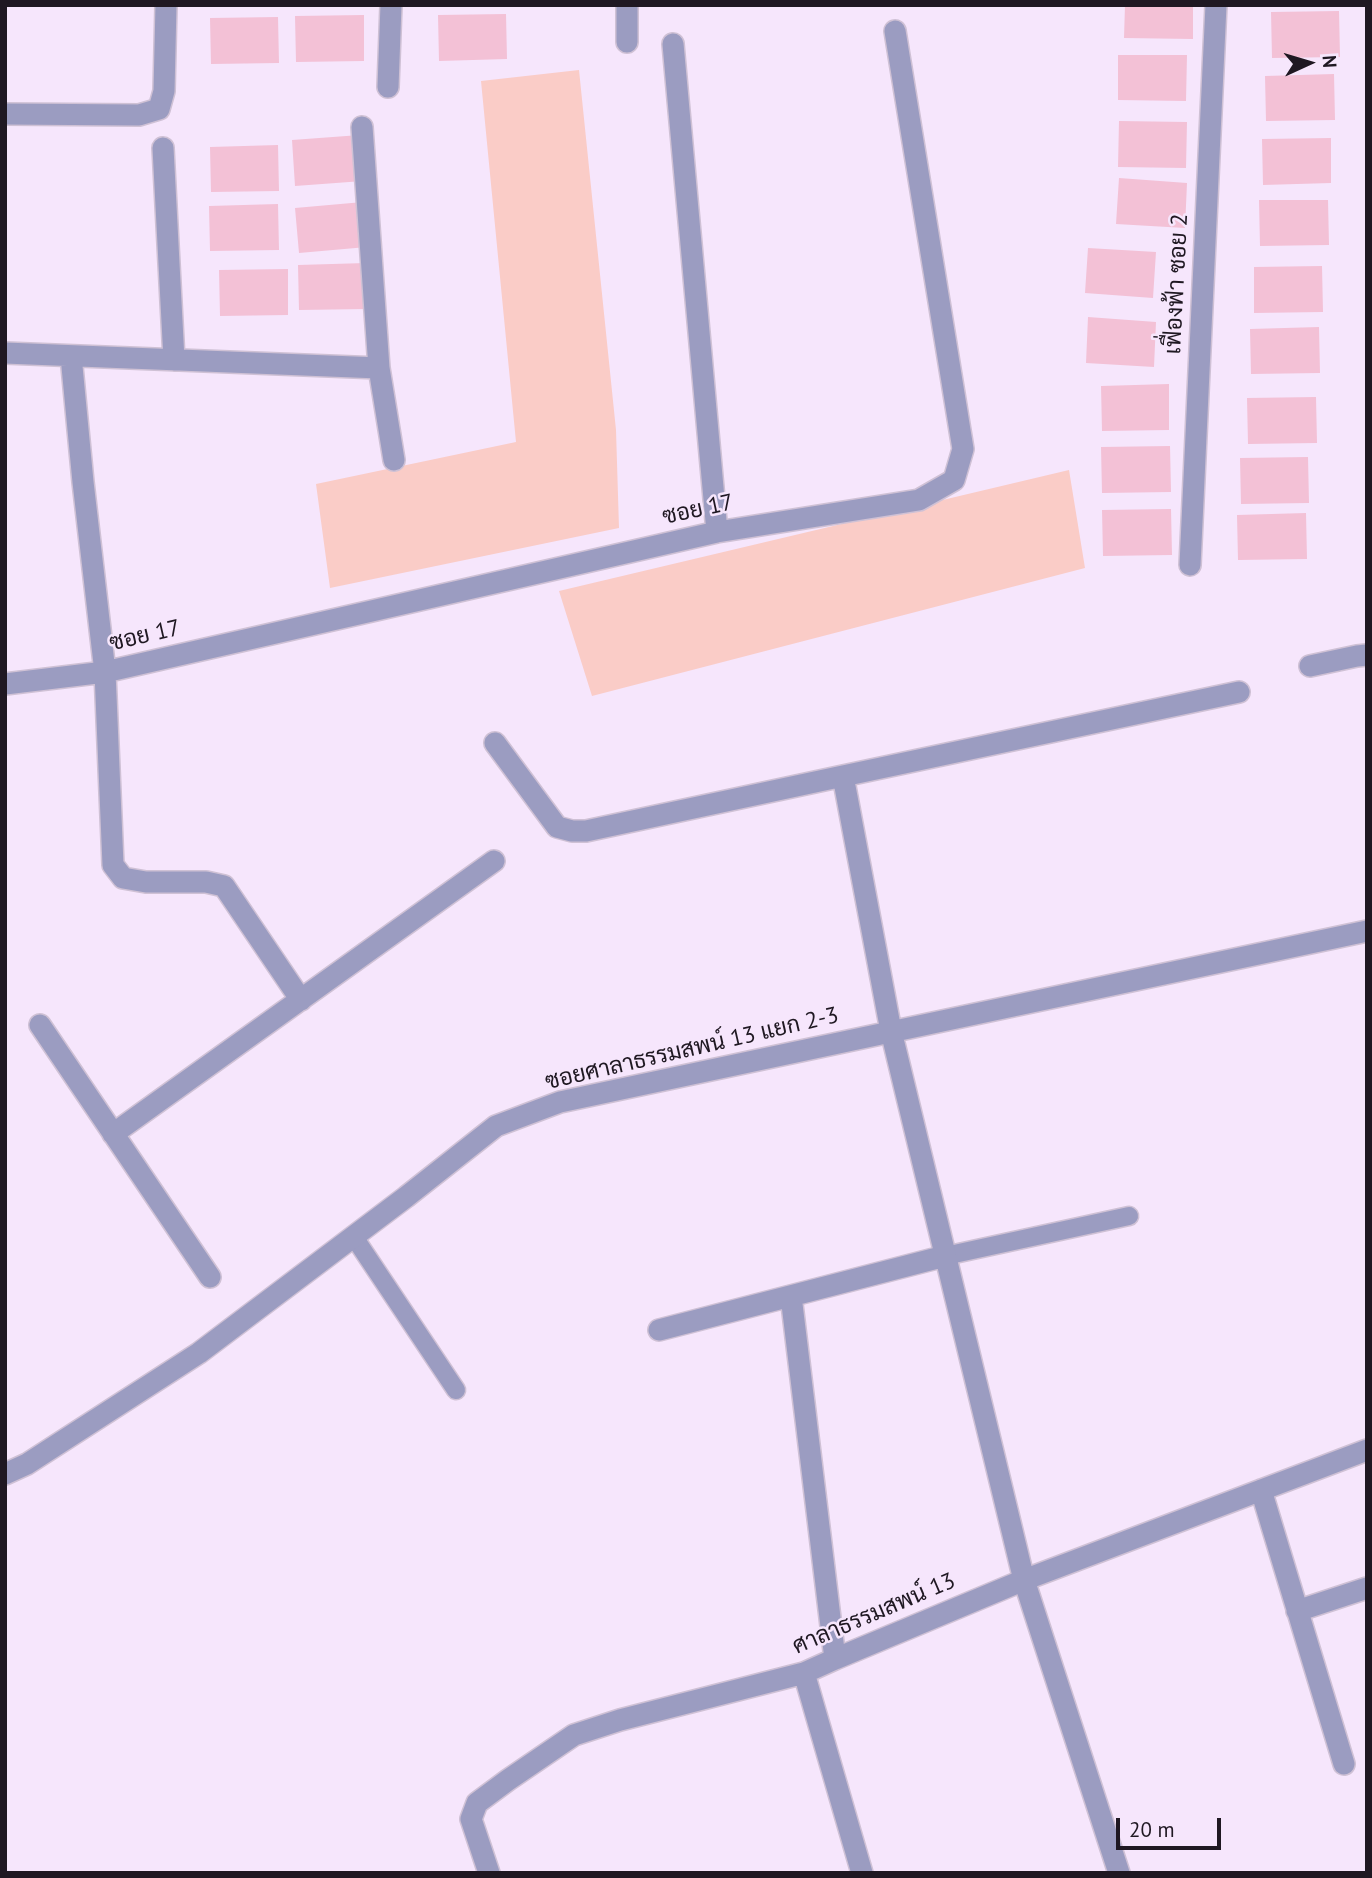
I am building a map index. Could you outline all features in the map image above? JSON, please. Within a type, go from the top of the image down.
[{"type":"street","points":[[5,114],[139,115],[159,109],[164,91],[166,5]]},
{"type":"street","points":[[388,87],[391,5]]},
{"type":"street","points":[[627,5],[627,43]]},
{"type":"street","name":"เฟื่องฟ้า ซอย 2","points":[[1190,565],[1216,5]]},
{"type":"street","name":"ซอย 17","points":[[5,684],[105,672],[717,532],[919,500],[954,480],[963,449],[895,31]]},
{"type":"street","points":[[673,44],[717,532]]},
{"type":"street","points":[[362,127],[379,368],[394,460]]},
{"type":"street","points":[[163,148],[174,360]]},
{"type":"street","points":[[5,353],[379,368]]},
{"type":"street","points":[[71,356],[105,672],[113,865],[123,878],[146,882],[206,882],[223,886],[301,1000]]},
{"type":"street","points":[[1310,666],[1367,655]]},
{"type":"street","points":[[495,743],[557,827],[586,831],[1239,692]]},
{"type":"street","points":[[843,776],[891,1031],[1024,1580],[1119,1873]]},
{"type":"street","points":[[113,1134],[494,861]]},
{"type":"street","name":"ซอยศาลาธรรมสพน์ 13 แยก 2-3","points":[[5,1474],[27,1464],[199,1353],[496,1126],[560,1102],[1367,931]]},
{"type":"street","points":[[40,1025],[211,1277]]},
{"type":"street","points":[[659,1330],[945,1256]]},
{"type":"street","points":[[791,1296],[835,1658]]},
{"type":"street","name":"ศาลาธรรมสพน์ 13","points":[[489,1873],[471,1819],[478,1803],[573,1735],[620,1720],[804,1673],[1024,1580],[1367,1450]]},
{"type":"street","points":[[1261,1490],[1343,1764]]},
{"type":"street","points":[[1297,1611],[1367,1588]]},
{"type":"street","points":[[804,1673],[862,1873]]},
{"type":"lane","points":[[945,1256],[1129,1216]]},
{"type":"lane","points":[[354,1237],[456,1390]]},
{"type":"shaded area","points":[[579,70],[616,430],[619,528],[330,588],[316,484],[516,442],[481,81]]},
{"type":"shaded area","points":[[1069,470],[1085,568],[592,696],[559,591]]},
{"type":"building","points":[[1125,5],[1193,5],[1193,39],[1124,38]]},
{"type":"building","points":[[1339,11],[1340,57],[1272,58],[1271,12]]},
{"type":"building","points":[[506,14],[507,59],[439,61],[438,15]]},
{"type":"building","points":[[364,15],[364,61],[296,62],[295,16]]},
{"type":"building","points":[[278,17],[279,63],[211,64],[210,18]]},
{"type":"building","points":[[1118,55],[1187,55],[1186,101],[1118,100]]},
{"type":"building","points":[[1334,74],[1335,120],[1266,121],[1265,76]]},
{"type":"building","points":[[1119,121],[1187,122],[1186,168],[1118,167]]},
{"type":"building","points":[[360,135],[363,181],[295,186],[292,140]]},
{"type":"building","points":[[1331,138],[1331,183],[1263,185],[1262,139]]},
{"type":"building","points":[[278,145],[279,191],[211,192],[210,147]]},
{"type":"building","points":[[1119,178],[1187,183],[1185,228],[1116,224]]},
{"type":"building","points":[[1259,200],[1328,200],[1329,245],[1260,246]]},
{"type":"building","points":[[363,202],[367,247],[299,253],[295,208]]},
{"type":"building","points":[[278,204],[279,250],[210,251],[209,206]]},
{"type":"building","points":[[1088,248],[1156,252],[1153,298],[1085,293]]},
{"type":"building","points":[[366,263],[367,309],[299,310],[298,265]]},
{"type":"building","points":[[1322,266],[1323,312],[1254,313],[1254,267]]},
{"type":"building","points":[[288,269],[288,315],[220,316],[219,270]]},
{"type":"building","points":[[1088,317],[1156,322],[1154,367],[1086,363]]},
{"type":"building","points":[[1319,327],[1320,373],[1251,374],[1250,329]]},
{"type":"building","points":[[1169,384],[1169,430],[1102,431],[1101,386]]},
{"type":"building","points":[[1316,397],[1317,443],[1248,444],[1247,398]]},
{"type":"building","points":[[1170,446],[1171,492],[1102,493],[1101,447]]},
{"type":"building","points":[[1308,457],[1309,503],[1241,504],[1240,458]]},
{"type":"building","points":[[1171,509],[1172,555],[1103,556],[1102,510]]},
{"type":"building","points":[[1306,513],[1307,559],[1238,560],[1237,515]]}]
